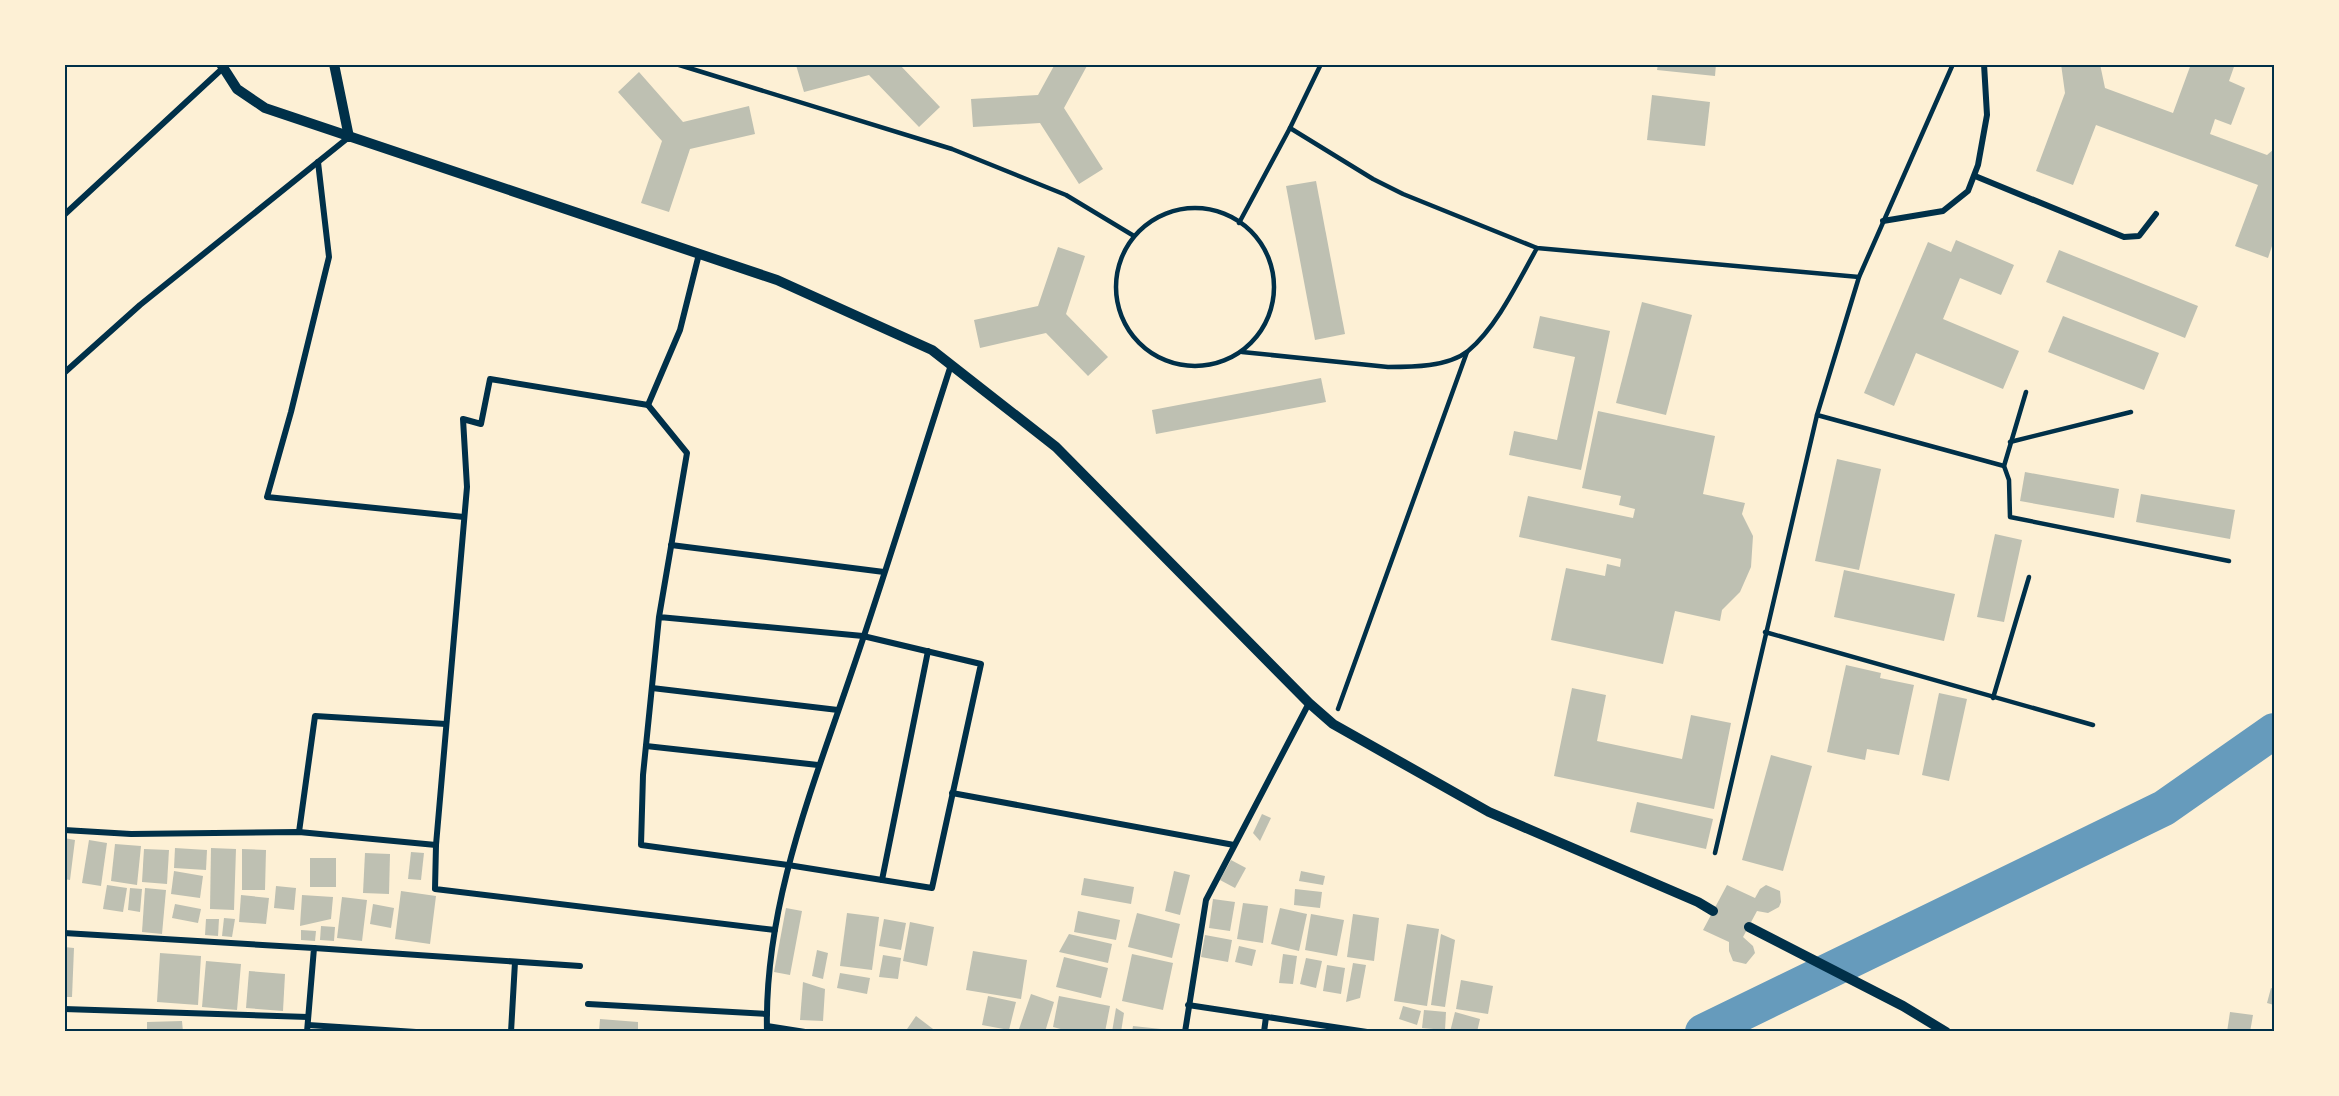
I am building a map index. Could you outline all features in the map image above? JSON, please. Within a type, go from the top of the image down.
[{"type":"street","points":[[334,64],[349,137]]},
{"type":"street","points":[[1883,221],[1943,211],[1968,191],[1978,165],[1987,115],[1984,64]]},
{"type":"street","points":[[64,214],[222,66],[237,89],[265,108],[777,280],[932,350],[1056,447],[1309,703],[1333,724],[1489,812],[1713,910]]},
{"type":"street","points":[[64,373],[140,306],[349,137]]},
{"type":"street","points":[[318,162],[329,257],[291,412],[267,497],[464,517]]},
{"type":"street","points":[[1974,176],[2124,237],[2139,236],[2156,214]]},
{"type":"street","points":[[648,405],[680,330],[699,254]]},
{"type":"street","points":[[805,1032],[767,1029],[775,930],[788,865],[818,765],[863,636],[951,364]]},
{"type":"street","points":[[659,617],[863,636],[981,664],[932,888],[788,865],[641,846],[643,775],[659,617],[687,453],[648,405],[490,379],[481,424],[463,418],[466,487],[436,845],[435,889],[775,930]]},
{"type":"street","points":[[671,545],[884,572]]},
{"type":"street","points":[[882,880],[928,651]]},
{"type":"street","points":[[652,688],[838,710]]},
{"type":"street","points":[[1185,1032],[1206,900],[1309,703]]},
{"type":"street","points":[[299,832],[315,716],[446,724]]},
{"type":"street","points":[[646,746],[818,765]]},
{"type":"street","points":[[952,793],[1234,844]]},
{"type":"street","points":[[64,830],[130,834],[299,832],[436,845]]},
{"type":"street","points":[[1749,927],[1903,1006],[1946,1032]]},
{"type":"street","points":[[64,933],[580,966]]},
{"type":"street","points":[[314,948],[308,1028],[416,1032]]},
{"type":"street","points":[[511,1032],[515,962]]},
{"type":"street","points":[[588,1004],[767,1014]]},
{"type":"street","points":[[1188,1005],[1367,1032]]},
{"type":"street","points":[[64,1009],[308,1017]]},
{"type":"street","points":[[1264,1032],[1266,1017]]},
{"type":"lane","points":[[676,64],[952,148],[1066,195],[1134,236]]},
{"type":"lane","points":[[1239,223],[1321,64]]},
{"type":"lane","points":[[1715,853],[1817,415],[1859,277],[1953,64]]},
{"type":"lane","points":[[1290,128],[1373,180],[1402,194],[1537,248],[1859,277]]},
{"type":"lane","points":[[1189,208],[1220,212],[1239,223],[1246,227],[1266,252],[1274,281],[1270,312],[1255,339],[1242,352],[1230,358],[1201,366],[1170,363],[1142,348],[1124,323],[1115,293],[1119,262],[1134,236],[1159,217],[1189,208]]},
{"type":"lane","points":[[1338,709],[1467,352],[1496,319],[1537,248]]},
{"type":"lane","points":[[1242,352],[1408,367],[1446,361],[1467,352]]},
{"type":"lane","points":[[2026,392],[2004,466],[2009,480],[2010,517],[2229,561]]},
{"type":"lane","points":[[2010,442],[2131,412]]},
{"type":"lane","points":[[1817,415],[2004,466]]},
{"type":"lane","points":[[1993,698],[2029,577]]},
{"type":"lane","points":[[1765,632],[2093,725]]},
{"type":"building","points":[[899,64],[940,107],[919,127],[869,75],[804,92],[796,65]]},
{"type":"building","points":[[1055,64],[1088,64],[1064,108],[1103,169],[1079,184],[1040,123],[973,127],[971,99],[1038,95]]},
{"type":"building","points":[[1658,64],[1716,64],[1715,76],[1657,70]]},
{"type":"building","points":[[2061,64],[2100,64],[2105,88],[2173,113],[2191,64],[2235,64],[2229,81],[2245,88],[2231,125],[2215,119],[2210,134],[2267,155],[2274,149],[2274,240],[2268,258],[2235,246],[2258,185],[2096,125],[2073,185],[2036,171],[2065,93]]},
{"type":"building","points":[[639,72],[683,122],[749,106],[755,134],[690,149],[669,212],[641,203],[662,141],[618,92]]},
{"type":"building","points":[[1652,95],[1710,102],[1705,146],[1647,140]]},
{"type":"building","points":[[1316,181],[1345,334],[1315,340],[1286,186]]},
{"type":"building","points":[[1956,240],[2014,265],[2001,295],[1960,278],[1943,319],[2019,351],[2003,389],[1916,353],[1894,406],[1864,393],[1928,242],[1951,252]]},
{"type":"building","points":[[1058,247],[1085,256],[1066,314],[1108,357],[1088,376],[1046,333],[980,348],[974,320],[1038,306]]},
{"type":"building","points":[[2059,250],[2198,306],[2185,338],[2046,282]]},
{"type":"building","points":[[1642,302],[1692,315],[1666,415],[1616,403]]},
{"type":"building","points":[[1540,316],[1610,331],[1581,470],[1509,455],[1514,431],[1557,440],[1575,357],[1533,348]]},
{"type":"building","points":[[2063,316],[2159,353],[2144,390],[2048,352]]},
{"type":"building","points":[[1321,378],[1326,402],[1156,434],[1152,410]]},
{"type":"building","points":[[1598,411],[1715,436],[1703,494],[1745,503],[1742,514],[1753,536],[1751,567],[1740,592],[1722,610],[1720,621],[1675,611],[1663,664],[1551,640],[1566,568],[1605,576],[1607,564],[1620,567],[1621,559],[1519,537],[1528,496],[1633,518],[1635,509],[1619,505],[1621,496],[1582,488]]},
{"type":"building","points":[[1837,459],[1881,469],[1859,570],[1815,561]]},
{"type":"building","points":[[2025,472],[2119,489],[2114,518],[2020,501]]},
{"type":"building","points":[[2141,494],[2235,510],[2230,539],[2136,522]]},
{"type":"building","points":[[1995,534],[2022,540],[2004,622],[1977,617]]},
{"type":"building","points":[[1844,570],[1955,594],[1944,641],[1834,617]]},
{"type":"building","points":[[1846,665],[1881,673],[1880,678],[1914,685],[1899,755],[1867,749],[1865,760],[1827,752]]},
{"type":"building","points":[[1572,688],[1606,695],[1597,741],[1682,759],[1691,715],[1731,723],[1714,809],[1554,776]]},
{"type":"building","points":[[1939,693],[1967,699],[1949,781],[1922,775]]},
{"type":"building","points":[[1771,755],[1812,766],[1783,871],[1742,860]]},
{"type":"building","points":[[1637,802],[1713,819],[1706,849],[1630,832]]},
{"type":"building","points":[[1262,814],[1271,818],[1260,841],[1253,833]]},
{"type":"building","points":[[64,838],[75,840],[70,880],[64,879]]},
{"type":"building","points":[[89,840],[107,843],[101,886],[82,883]]},
{"type":"building","points":[[115,844],[141,846],[137,885],[111,881]]},
{"type":"building","points":[[175,848],[207,850],[206,870],[174,868]]},
{"type":"building","points":[[211,848],[236,849],[234,910],[210,909]]},
{"type":"building","points":[[144,849],[169,850],[167,884],[142,882]]},
{"type":"building","points":[[242,849],[266,850],[265,890],[242,890]]},
{"type":"building","points":[[411,852],[424,853],[421,880],[408,879]]},
{"type":"building","points":[[365,853],[390,854],[389,894],[363,893]]},
{"type":"building","points":[[310,858],[336,858],[336,887],[310,887]]},
{"type":"building","points":[[1231,860],[1246,868],[1235,888],[1220,880]]},
{"type":"building","points":[[174,871],[203,876],[200,898],[171,894]]},
{"type":"building","points":[[1174,871],[1190,875],[1180,915],[1165,911]]},
{"type":"building","points":[[1301,871],[1325,876],[1323,885],[1299,881]]},
{"type":"building","points":[[1084,878],[1134,887],[1131,904],[1081,895]]},
{"type":"building","points":[[107,885],[127,888],[123,912],[103,909]]},
{"type":"building","points":[[1727,885],[1755,898],[1760,889],[1766,885],[1780,891],[1779,907],[1768,913],[1757,911],[1743,937],[1753,946],[1755,953],[1746,964],[1733,961],[1729,951],[1729,942],[1703,930]]},
{"type":"building","points":[[276,886],[296,888],[294,910],[274,908]]},
{"type":"building","points":[[130,888],[142,889],[140,912],[128,910]]},
{"type":"building","points":[[145,888],[166,890],[162,934],[142,932]]},
{"type":"building","points":[[1295,889],[1322,892],[1320,908],[1294,905]]},
{"type":"building","points":[[401,891],[436,896],[430,944],[395,939]]},
{"type":"building","points":[[241,895],[269,898],[266,924],[239,922]]},
{"type":"building","points":[[302,895],[333,897],[331,919],[300,926]]},
{"type":"building","points":[[342,897],[367,900],[362,941],[337,938]]},
{"type":"building","points":[[1213,899],[1235,902],[1230,931],[1209,928]]},
{"type":"building","points":[[1243,903],[1268,906],[1263,943],[1237,939]]},
{"type":"building","points":[[175,904],[201,909],[198,923],[172,918]]},
{"type":"building","points":[[373,904],[394,908],[391,928],[370,924]]},
{"type":"building","points":[[786,908],[802,911],[790,975],[774,972]]},
{"type":"building","points":[[1280,908],[1307,914],[1299,951],[1271,944]]},
{"type":"building","points":[[1078,911],[1120,920],[1116,940],[1074,932]]},
{"type":"building","points":[[847,913],[879,917],[872,970],[840,966]]},
{"type":"building","points":[[1137,913],[1180,924],[1172,958],[1128,947]]},
{"type":"building","points":[[1311,914],[1344,920],[1337,956],[1305,950]]},
{"type":"building","points":[[1353,914],[1379,918],[1374,961],[1347,957]]},
{"type":"building","points":[[224,918],[235,919],[232,937],[222,936]]},
{"type":"building","points":[[206,919],[219,919],[218,936],[205,935]]},
{"type":"building","points":[[884,919],[906,923],[901,950],[879,946]]},
{"type":"building","points":[[910,922],[934,927],[927,966],[903,961]]},
{"type":"building","points":[[1407,924],[1439,929],[1427,1006],[1394,1001]]},
{"type":"building","points":[[321,926],[335,927],[334,941],[320,940]]},
{"type":"building","points":[[301,930],[316,931],[315,941],[301,940]]},
{"type":"building","points":[[1069,934],[1112,944],[1108,963],[1059,952]]},
{"type":"building","points":[[1441,934],[1455,940],[1445,1007],[1431,1005]]},
{"type":"building","points":[[1205,935],[1232,940],[1228,962],[1201,957]]},
{"type":"building","points":[[1239,946],[1256,950],[1252,966],[1235,962]]},
{"type":"building","points":[[64,947],[74,948],[72,997],[64,997]]},
{"type":"building","points":[[817,950],[828,953],[823,979],[812,976]]},
{"type":"building","points":[[973,951],[1027,960],[1021,999],[966,990]]},
{"type":"building","points":[[160,953],[201,956],[198,1005],[157,1002]]},
{"type":"building","points":[[1132,954],[1173,963],[1163,1010],[1122,1001]]},
{"type":"building","points":[[1283,954],[1297,956],[1293,984],[1279,983]]},
{"type":"building","points":[[883,955],[901,958],[898,979],[879,977]]},
{"type":"building","points":[[1064,957],[1108,968],[1101,998],[1056,987]]},
{"type":"building","points":[[1306,958],[1322,961],[1316,988],[1300,984]]},
{"type":"building","points":[[206,961],[241,964],[237,1010],[202,1007]]},
{"type":"building","points":[[1353,963],[1366,965],[1360,998],[1346,1002]]},
{"type":"building","points":[[1327,965],[1345,968],[1341,994],[1323,991]]},
{"type":"building","points":[[249,971],[285,974],[283,1011],[246,1008]]},
{"type":"building","points":[[840,973],[870,978],[867,994],[837,988]]},
{"type":"building","points":[[1461,980],[1493,986],[1488,1014],[1456,1009]]},
{"type":"building","points":[[803,982],[825,989],[823,1021],[800,1020]]},
{"type":"building","points":[[2271,988],[2274,989],[2274,1005],[2267,1003]]},
{"type":"building","points":[[1031,994],[1054,1002],[1045,1032],[1018,1032]]},
{"type":"building","points":[[988,996],[1016,1002],[1009,1030],[982,1025]]},
{"type":"building","points":[[1059,996],[1110,1006],[1105,1032],[1072,1032],[1053,1027]]},
{"type":"building","points":[[1403,1006],[1421,1011],[1417,1025],[1399,1019]]},
{"type":"building","points":[[1116,1008],[1124,1013],[1121,1032],[1112,1032]]},
{"type":"building","points":[[1424,1010],[1446,1012],[1445,1030],[1422,1028]]},
{"type":"building","points":[[1455,1012],[1480,1019],[1477,1032],[1450,1032]]},
{"type":"building","points":[[2230,1012],[2253,1015],[2250,1032],[2227,1032]]},
{"type":"building","points":[[916,1016],[937,1032],[905,1032]]},
{"type":"building","points":[[600,1019],[638,1022],[638,1032],[599,1032]]},
{"type":"building","points":[[182,1021],[183,1032],[147,1032],[147,1022]]},
{"type":"building","points":[[1133,1026],[1161,1029],[1161,1032],[1132,1032]]},
{"type":"waterway","points":[[1703,1032],[2164,808],[2274,731]]}]
